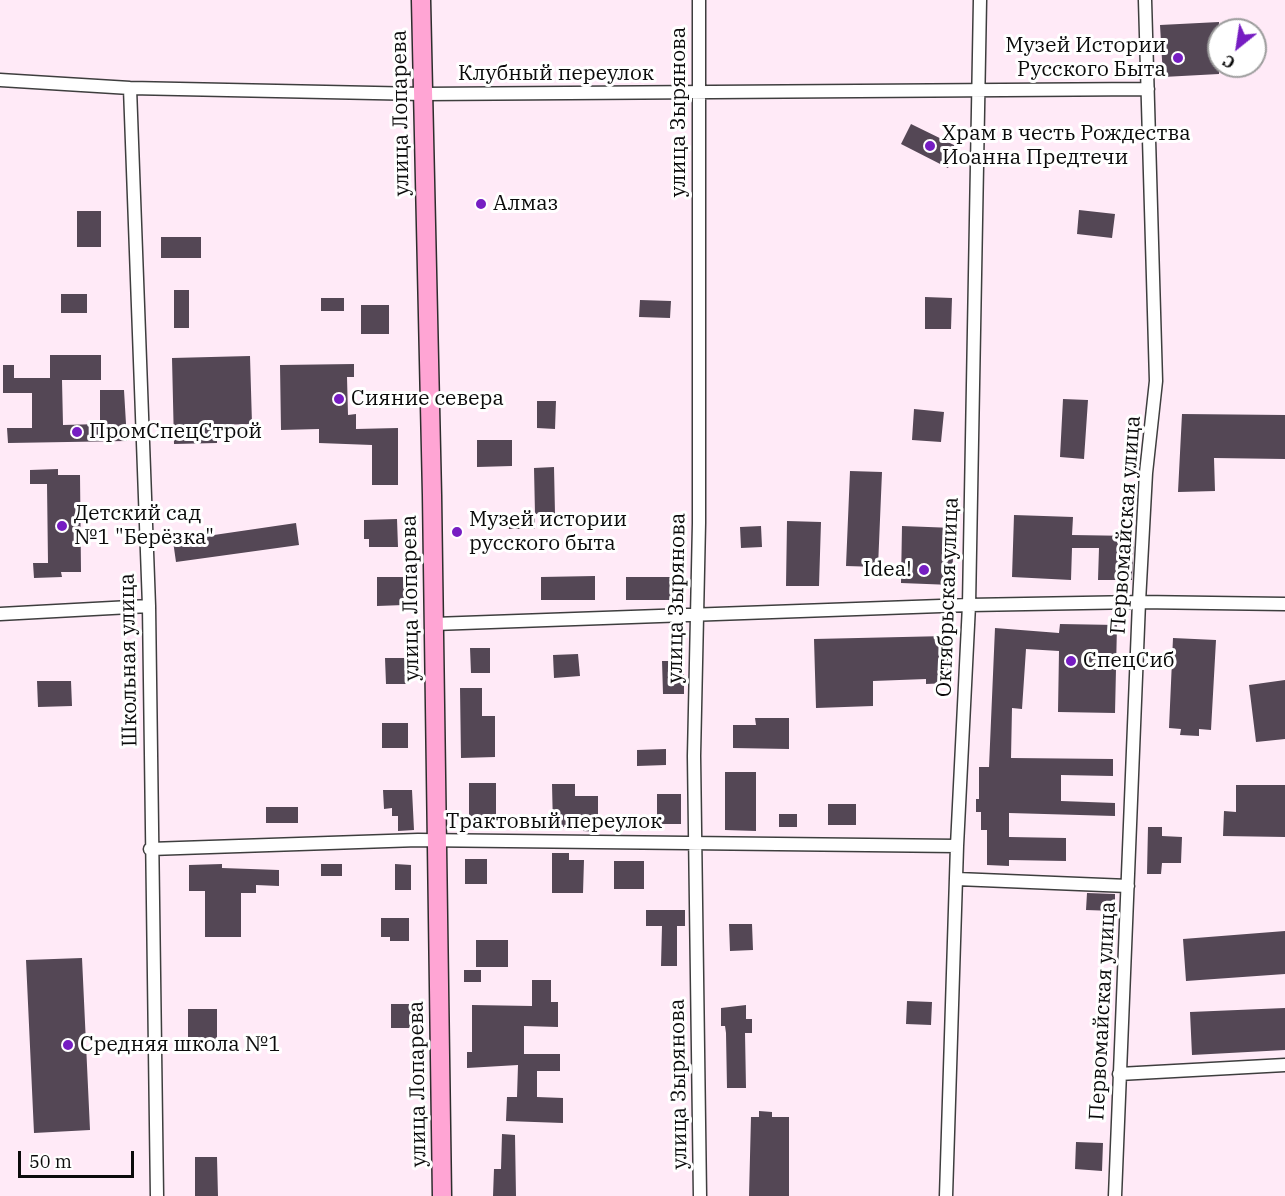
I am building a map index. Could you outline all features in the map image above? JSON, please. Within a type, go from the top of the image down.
[{"type":"main road","name":"улица Лопарева","points":[[421,0],[434,624],[435,840],[442,1196]]},
{"type":"street","name":"улица Зырянова","points":[[699,0],[697,92],[699,523],[694,756],[700,1196]]},
{"type":"street","name":"Октябрьская улица","points":[[946,1196],[957,846],[969,605],[980,0]]},
{"type":"street","name":"Первомайская улица","points":[[1115,1196],[1139,602],[1146,473],[1156,381],[1145,0]]},
{"type":"street","name":"Клубный переулок","points":[[0,80],[130,88],[423,94],[1148,88]]},
{"type":"street","name":"Школьная улица","points":[[130,88],[149,606],[150,849],[157,1196]]},
{"type":"street","points":[[434,624],[697,617],[969,605],[1139,602],[1285,604]]},
{"type":"street","points":[[0,614],[149,606]]},
{"type":"street","name":"Трактовый переулок","points":[[150,849],[435,840],[957,846]]},
{"type":"street","points":[[957,879],[1128,886]]},
{"type":"street","points":[[1119,1074],[1285,1065]]},
{"type":"building","points":[[1207,23],[1207,75],[1163,77],[1160,25]]},
{"type":"building","name":"Храм в честь Рождества Иоанна Предтечи","points":[[911,124],[958,147],[948,168],[901,144]]},
{"type":"building","points":[[1079,210],[1115,214],[1112,238],[1077,234]]},
{"type":"building","points":[[77,211],[101,211],[101,247],[77,247]]},
{"type":"building","points":[[161,237],[201,237],[201,258],[161,258]]},
{"type":"building","points":[[174,290],[189,290],[189,328],[174,328]]},
{"type":"building","points":[[61,294],[87,294],[87,313],[61,313]]},
{"type":"building","points":[[925,297],[952,298],[951,329],[925,329]]},
{"type":"building","points":[[321,298],[344,298],[344,311],[321,311]]},
{"type":"building","points":[[640,300],[671,301],[670,318],[639,317]]},
{"type":"building","points":[[361,305],[389,305],[389,334],[361,334]]},
{"type":"building","points":[[50,355],[101,355],[101,380],[62,380],[63,425],[100,424],[100,390],[124,390],[127,441],[8,443],[7,428],[32,428],[32,393],[3,393],[3,365],[14,365],[14,378],[50,378]]},
{"type":"building","points":[[250,356],[252,424],[217,425],[217,443],[174,444],[172,358]]},
{"type":"building","points":[[354,364],[354,377],[347,377],[348,415],[356,414],[356,429],[398,428],[398,485],[372,485],[372,445],[319,443],[319,429],[281,430],[280,365]]},
{"type":"building","points":[[1063,399],[1088,400],[1084,459],[1060,457]]},
{"type":"building","points":[[537,401],[556,401],[555,429],[537,428]]},
{"type":"building","points":[[914,409],[944,412],[941,442],[912,440]]},
{"type":"building","points":[[1182,414],[1285,415],[1285,459],[1214,458],[1215,491],[1178,492]]},
{"type":"building","points":[[477,440],[512,440],[512,466],[477,467]]},
{"type":"building","points":[[554,467],[555,514],[535,514],[534,468]]},
{"type":"building","points":[[58,469],[58,475],[80,475],[81,572],[61,572],[62,577],[34,578],[33,563],[48,563],[47,484],[30,484],[30,470]]},
{"type":"building","points":[[850,471],[882,472],[878,567],[846,566]]},
{"type":"building","points":[[509,515],[535,515],[535,529],[509,529]]},
{"type":"building","points":[[1014,515],[1073,517],[1072,535],[1134,536],[1132,580],[1098,580],[1099,548],[1072,548],[1071,580],[1012,577]]},
{"type":"building","points":[[397,519],[398,547],[369,547],[369,539],[364,539],[364,520]]},
{"type":"building","points":[[787,521],[821,522],[819,586],[786,586]]},
{"type":"building","points":[[296,523],[299,545],[176,562],[173,541]]},
{"type":"building","points":[[761,526],[762,547],[741,548],[740,527]]},
{"type":"building","points":[[902,526],[954,528],[952,585],[901,583]]},
{"type":"building","points":[[595,576],[595,600],[541,600],[541,577]]},
{"type":"building","points":[[377,577],[404,577],[404,605],[377,606]]},
{"type":"building","points":[[626,577],[681,577],[681,600],[626,600]]},
{"type":"building","points":[[1060,624],[1117,625],[1115,713],[1058,712],[1059,651],[1026,649],[1022,709],[1012,708],[1011,758],[1113,759],[1113,776],[1061,775],[1061,801],[1115,803],[1115,816],[1009,813],[1009,837],[1066,838],[1066,861],[1009,860],[1009,866],[987,865],[987,830],[981,830],[981,812],[976,812],[976,799],[979,799],[979,767],[989,767],[995,628],[1059,633]]},
{"type":"building","points":[[947,636],[949,683],[926,684],[926,679],[873,681],[873,706],[816,708],[814,639]]},
{"type":"building","points":[[1173,638],[1216,640],[1211,730],[1199,729],[1199,736],[1180,735],[1181,729],[1169,728]]},
{"type":"building","points":[[470,648],[490,648],[490,673],[471,673]]},
{"type":"building","points":[[578,654],[580,676],[554,678],[553,655]]},
{"type":"building","points":[[385,658],[407,658],[407,684],[386,684]]},
{"type":"building","points":[[662,661],[684,661],[684,694],[663,694]]},
{"type":"building","points":[[1285,680],[1285,739],[1256,742],[1249,685]]},
{"type":"building","points":[[37,681],[71,681],[72,706],[38,707]]},
{"type":"building","points":[[460,688],[482,688],[482,716],[495,716],[495,757],[461,758]]},
{"type":"building","points":[[755,718],[789,718],[789,749],[733,748],[733,725],[756,725]]},
{"type":"building","points":[[382,723],[408,723],[408,748],[382,748]]},
{"type":"building","points":[[666,749],[666,765],[637,766],[637,750]]},
{"type":"building","points":[[725,772],[756,772],[756,831],[725,830]]},
{"type":"building","points":[[469,783],[496,783],[496,818],[469,818]]},
{"type":"building","points":[[552,784],[575,784],[575,796],[598,796],[598,832],[583,831],[583,827],[553,827]]},
{"type":"building","points":[[1236,785],[1285,785],[1285,837],[1223,836],[1224,811],[1236,812]]},
{"type":"building","points":[[383,790],[412,790],[414,830],[398,831],[398,816],[392,816],[392,808],[384,809]]},
{"type":"building","points":[[657,794],[681,794],[681,824],[657,824]]},
{"type":"building","points":[[828,804],[856,804],[856,825],[828,825]]},
{"type":"building","points":[[266,807],[298,807],[298,823],[266,823]]},
{"type":"building","points":[[779,814],[797,814],[797,827],[779,827]]},
{"type":"building","points":[[1148,827],[1162,827],[1162,836],[1182,837],[1181,863],[1162,863],[1161,874],[1147,874]]},
{"type":"building","points":[[552,853],[569,853],[569,860],[584,860],[583,893],[552,893]]},
{"type":"building","points":[[465,859],[487,859],[487,884],[465,884]]},
{"type":"building","points":[[614,861],[644,861],[644,889],[614,889]]},
{"type":"building","points":[[222,864],[222,868],[279,870],[279,886],[256,885],[256,893],[241,893],[241,937],[205,937],[205,891],[189,891],[189,865]]},
{"type":"building","points":[[321,864],[342,864],[342,876],[321,876]]},
{"type":"building","points":[[395,864],[411,865],[411,890],[395,890]]},
{"type":"building","points":[[1087,893],[1115,894],[1115,911],[1086,910]]},
{"type":"building","points":[[646,910],[685,910],[685,926],[677,926],[677,966],[661,966],[662,926],[646,926]]},
{"type":"building","points":[[381,918],[409,918],[409,941],[390,941],[390,937],[381,937]]},
{"type":"building","points":[[729,924],[752,924],[753,950],[730,951]]},
{"type":"building","points":[[1285,931],[1285,974],[1186,981],[1183,939]]},
{"type":"building","points":[[476,940],[508,940],[508,967],[476,967]]},
{"type":"building","points":[[82,958],[90,1130],[34,1133],[26,960]]},
{"type":"building","points":[[464,970],[481,970],[481,982],[464,982]]},
{"type":"building","points":[[532,980],[551,980],[551,1002],[558,1002],[558,1027],[524,1026],[524,1054],[560,1054],[560,1071],[537,1071],[537,1097],[563,1098],[563,1123],[506,1121],[507,1097],[517,1097],[518,1065],[467,1068],[467,1052],[472,1052],[472,1005],[532,1006]]},
{"type":"building","points":[[907,1001],[932,1002],[931,1025],[906,1024]]},
{"type":"building","points":[[391,1004],[412,1004],[412,1028],[391,1028]]},
{"type":"building","points":[[746,1005],[746,1019],[752,1019],[752,1033],[745,1033],[746,1088],[727,1088],[726,1033],[725,1026],[721,1026],[721,1008]]},
{"type":"building","points":[[1285,1008],[1285,1050],[1192,1055],[1190,1012]]},
{"type":"building","points":[[188,1009],[217,1009],[217,1040],[188,1040]]},
{"type":"building","points":[[759,1111],[772,1112],[772,1117],[789,1117],[789,1196],[749,1196],[751,1117],[759,1117]]},
{"type":"building","points":[[502,1134],[515,1135],[516,1196],[493,1196],[494,1169],[501,1169]]},
{"type":"building","points":[[1076,1142],[1103,1143],[1102,1171],[1075,1169]]},
{"type":"building","points":[[195,1157],[217,1157],[218,1196],[195,1196]]},
{"type":"place","name":"Музей Истории Русского Быта","points":[[1178,58]]},
{"type":"place","name":"Храм в честь Рождества Иоанна Предтечи","points":[[930,146]]},
{"type":"place","name":"Алмаз","points":[[481,204]]},
{"type":"place","name":"Сияние севера","points":[[339,399]]},
{"type":"place","name":"ПромСпецСтрой","points":[[77,432]]},
{"type":"place","name":"Детский сад №1 \"Берёзка\"","points":[[62,526]]},
{"type":"place","name":"Музей истории русского быта","points":[[457,532]]},
{"type":"place","name":"Idea!","points":[[924,570]]},
{"type":"place","name":"СпецСиб","points":[[1071,661]]},
{"type":"place","name":"Средняя школа №1","points":[[68,1045]]}]
